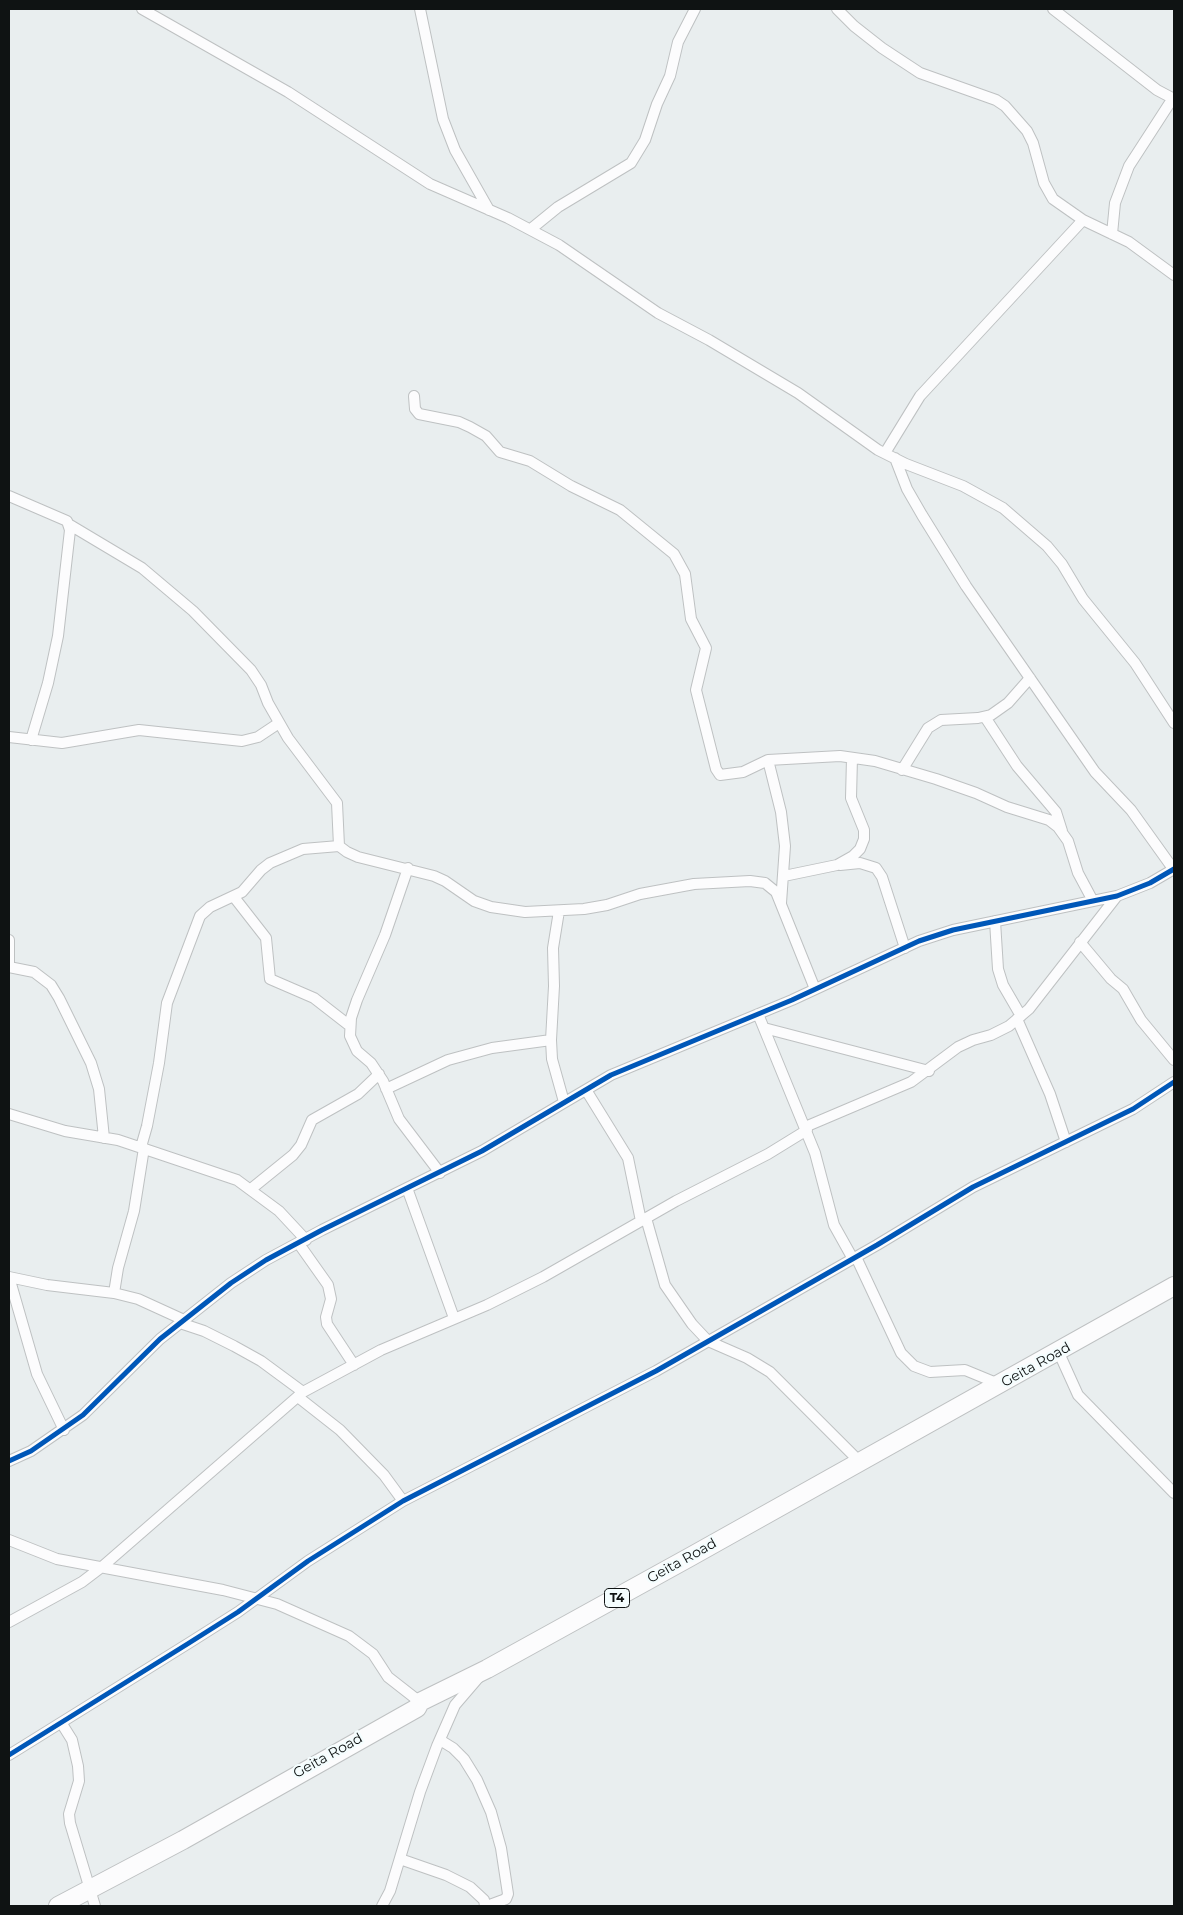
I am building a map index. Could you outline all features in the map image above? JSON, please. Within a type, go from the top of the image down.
[{"type":"highway","name":"Geita Road","points":[[58,1906],[92,1889],[417,1708],[420,1702],[487,1669],[1002,1385],[1174,1286]]},
{"type":"street","points":[[142,9],[288,92],[430,184],[531,229],[559,245],[658,313],[798,393],[885,453],[963,486],[1020,520],[1047,546],[1062,564],[1083,599],[1135,663],[1174,723]]},
{"type":"street","points":[[420,9],[443,119],[454,150],[489,210]]},
{"type":"street","points":[[531,229],[558,207],[631,163],[645,140],[657,104],[670,76],[678,42],[695,9]]},
{"type":"street","points":[[837,9],[854,26],[882,48],[920,73],[996,100],[1005,106],[1027,131],[1033,143],[1044,183],[1053,199],[1082,220],[1129,242],[1174,275]]},
{"type":"street","points":[[1053,9],[1157,90],[1174,98],[1129,166],[1115,204],[1112,234]]},
{"type":"street","points":[[885,453],[920,396],[1082,220]]},
{"type":"street","points":[[414,396],[415,409],[419,414],[459,422],[470,427],[486,436],[500,452],[530,461],[570,486],[620,510],[674,554],[685,574],[691,619],[706,648],[696,690],[716,769],[720,776],[732,776],[768,760],[813,756],[875,761],[976,793],[1007,807],[1049,820],[1064,835]]},
{"type":"street","points":[[9,1462],[31,1451],[64,1430],[182,1322],[231,1283],[266,1260],[482,1151],[611,1075],[758,1014],[905,948],[953,930],[1117,896],[1150,883],[1174,869],[1131,810],[1095,772],[939,544],[907,489],[895,458]]},
{"type":"street","points":[[9,496],[59,516],[70,525],[142,568],[193,611],[251,670],[261,684],[279,723],[336,803],[339,846]]},
{"type":"street","points":[[31,740],[48,683],[58,636],[70,540],[70,525]]},
{"type":"street","points":[[902,770],[928,728],[941,720],[985,717],[1008,703],[1030,678]]},
{"type":"street","points":[[985,717],[1017,766],[1056,812],[1093,901]]},
{"type":"street","points":[[9,737],[62,743],[139,730],[242,742],[258,737],[279,723]]},
{"type":"street","points":[[837,866],[860,849],[864,839],[864,830],[851,798],[852,758]]},
{"type":"street","points":[[768,760],[781,812],[785,846],[780,906]]},
{"type":"street","points":[[114,1293],[118,1268],[136,1204],[143,1147],[165,1013],[173,986],[200,916],[210,907],[234,897],[270,864],[303,849],[339,846],[358,857],[408,868],[445,881],[474,901],[491,907],[524,912],[559,911],[607,905],[640,894],[694,884],[750,881],[772,887],[815,989]]},
{"type":"street","points":[[784,876],[860,863],[876,868],[884,883],[905,948]]},
{"type":"street","points":[[408,868],[385,935],[357,1000],[350,1026],[352,1044],[379,1074],[399,1119],[440,1173]]},
{"type":"street","points":[[9,1622],[82,1582],[103,1566],[301,1395],[381,1350],[487,1305],[543,1277],[721,1176],[768,1154],[806,1129],[911,1082],[958,1047],[991,1035],[1019,1017],[1029,1009],[1117,896]]},
{"type":"street","points":[[234,897],[266,938],[270,979],[314,998],[350,1026]]},
{"type":"street","points":[[559,911],[555,923],[552,956],[554,986],[551,1040],[552,1059],[564,1102]]},
{"type":"street","points":[[995,921],[998,969],[1003,985],[1019,1017],[1050,1094],[1066,1142]]},
{"type":"street","points":[[9,940],[9,965],[34,972],[50,985],[59,998],[91,1063],[99,1089],[104,1138]]},
{"type":"street","points":[[1080,942],[1111,979],[1122,989],[1141,1020],[1174,1060]]},
{"type":"street","points":[[758,1014],[806,1129],[821,1173],[827,1205],[834,1225],[855,1258],[902,1353],[914,1366],[930,1372],[964,1370],[1002,1385]]},
{"type":"street","points":[[764,1028],[929,1070]]},
{"type":"street","points":[[386,1088],[448,1060],[492,1048],[551,1040]]},
{"type":"street","points":[[251,1189],[293,1155],[301,1145],[312,1120],[358,1094],[379,1074]]},
{"type":"street","points":[[9,1755],[62,1724],[238,1612],[308,1561],[403,1501],[565,1420],[855,1258],[973,1187],[1133,1109],[1174,1082]]},
{"type":"street","points":[[586,1090],[628,1158],[644,1219],[665,1285],[692,1324],[708,1341],[747,1358],[770,1372],[860,1462]]},
{"type":"street","points":[[9,1114],[65,1131],[143,1147],[237,1180],[251,1189],[279,1211],[303,1242],[328,1285],[331,1300],[326,1324],[354,1365]]},
{"type":"street","points":[[406,1188],[454,1318]]},
{"type":"street","points":[[64,1430],[37,1374],[9,1277],[47,1285],[114,1293],[138,1299],[241,1350],[261,1362],[340,1430],[384,1475],[403,1501]]},
{"type":"street","points":[[1059,1352],[1078,1395],[1174,1493]]},
{"type":"street","points":[[9,1540],[57,1559],[103,1566],[277,1604],[349,1636],[373,1654],[388,1677],[420,1702]]},
{"type":"street","points":[[382,1906],[390,1891],[420,1792],[455,1705],[487,1669]]},
{"type":"street","points":[[62,1724],[76,1752],[78,1781],[69,1814],[70,1823],[92,1889],[95,1906]]},
{"type":"street","points":[[400,1859],[446,1875],[470,1887],[484,1900],[486,1906],[506,1899],[508,1894],[501,1848],[491,1812],[477,1780],[464,1760],[453,1748],[440,1740]]},
{"type":"cycle path","points":[[9,1461],[31,1451],[83,1415],[160,1339],[231,1283],[266,1260],[322,1230],[482,1151],[611,1075],[792,1000],[919,941],[953,930],[1117,896],[1150,883],[1174,869]]},
{"type":"cycle path","points":[[9,1755],[238,1612],[308,1561],[403,1501],[656,1371],[877,1245],[973,1187],[1133,1109],[1174,1082]]}]
